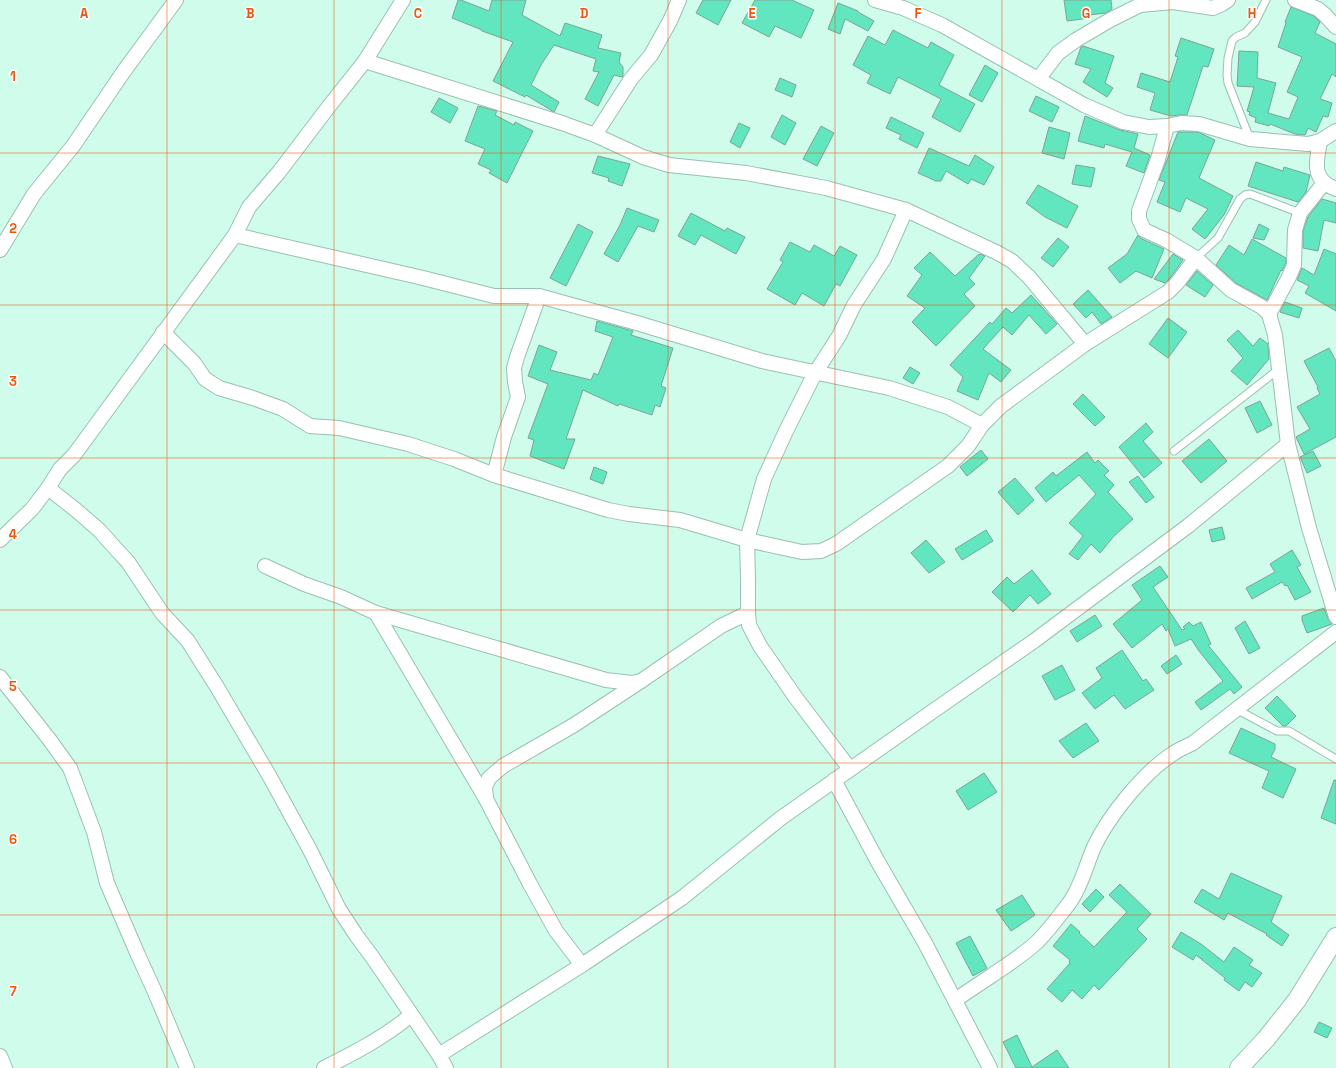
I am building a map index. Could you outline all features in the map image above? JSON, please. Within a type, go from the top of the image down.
[{"type":"street","points":[[0,250],[34,194],[73,146],[124,71],[176,0]]},
{"type":"street","points":[[0,540],[32,509],[60,469],[74,455],[235,234],[249,207],[279,172],[365,61],[403,0]]},
{"type":"street","points":[[595,135],[631,79],[651,55],[679,0]]},
{"type":"street","points":[[874,0],[903,8],[942,25],[1039,78],[1084,105],[1123,122],[1149,127],[1167,126],[1181,123],[1199,124],[1250,139],[1308,144],[1330,136]]},
{"type":"street","points":[[1039,78],[1058,53],[1110,20],[1140,5],[1173,2],[1212,8],[1228,0]]},
{"type":"street","points":[[1295,0],[1318,9],[1336,28]]},
{"type":"street","points":[[365,61],[562,123],[595,135],[643,157],[669,165],[746,173],[826,188],[906,210],[996,252],[1012,262],[1029,278],[1085,344]]},
{"type":"street","points":[[1167,126],[1158,159],[1139,211],[1139,219],[1144,230],[1166,240],[1196,258],[1231,290],[1262,307],[1269,314],[1275,335],[1288,444],[1309,528],[1336,617]]},
{"type":"street","points":[[1269,314],[1294,265],[1295,230],[1300,213],[1330,186],[1318,174],[1316,168],[1330,136]]},
{"type":"street","points":[[850,769],[796,698],[760,646],[749,625],[747,540],[764,479],[786,431],[815,373],[839,336],[864,287],[884,259],[906,210]]},
{"type":"street","points":[[235,234],[494,296],[538,296],[637,323],[762,361],[889,388],[948,407],[982,426]]},
{"type":"street","points":[[163,332],[194,362],[204,379],[219,388],[283,409],[310,426],[339,428],[408,444],[454,459],[494,475],[608,510],[680,520],[747,540],[802,552],[821,551],[836,544],[948,466],[968,446],[982,426],[1001,406],[1085,344],[1168,292],[1177,283],[1196,258]]},
{"type":"street","points":[[494,475],[504,437],[518,397],[514,368],[538,296]]},
{"type":"street","points":[[439,1055],[582,965],[682,898],[781,818],[1034,641],[1188,526],[1288,444]]},
{"type":"street","points":[[48,488],[99,530],[128,562],[162,613],[188,641],[270,777],[310,850],[339,909],[439,1055],[446,1068]]},
{"type":"street","points":[[265,566],[304,584],[376,613],[606,680],[632,683],[641,681]]},
{"type":"street","points":[[376,613],[486,799],[556,931],[582,965]]},
{"type":"street","points":[[486,799],[485,787],[489,778],[503,766],[574,725],[721,626],[748,613]]},
{"type":"street","points":[[956,1000],[1013,962],[1036,942],[1078,889],[1099,837],[1124,800],[1153,769],[1174,753],[1193,743],[1336,632]]},
{"type":"street","points":[[0,677],[70,768],[100,850],[107,883],[187,1068]]},
{"type":"street","points":[[834,780],[956,1000],[990,1068]]},
{"type":"street","points":[[1240,1068],[1266,1039],[1297,1000],[1336,937]]},
{"type":"street","points":[[324,1068],[363,1048],[411,1015]]},
{"type":"street","points":[[0,1056],[5,1068]]},
{"type":"lane","points":[[1250,139],[1228,83],[1228,58],[1232,41],[1236,36],[1245,33],[1255,22],[1266,0]]},
{"type":"lane","points":[[1196,258],[1218,238],[1240,199],[1245,195],[1250,194],[1300,213]]},
{"type":"lane","points":[[1174,451],[1279,369]]},
{"type":"lane","points":[[1236,709],[1277,731],[1289,731],[1336,759]]},
{"type":"building","points":[[458,0],[489,11],[492,0],[526,0],[522,15],[560,36],[565,23],[602,35],[598,48],[621,53],[619,62],[623,67],[623,76],[614,75],[598,106],[585,99],[599,72],[593,71],[596,59],[554,45],[541,65],[531,85],[559,102],[554,112],[526,95],[525,97],[493,81],[513,42],[452,18]]},
{"type":"building","points":[[703,0],[731,0],[718,25],[696,13]]},
{"type":"building","points":[[755,0],[792,0],[814,10],[801,38],[775,26],[769,37],[742,23]]},
{"type":"building","points":[[1064,0],[1111,0],[1112,9],[1106,13],[1089,15],[1090,18],[1067,21]]},
{"type":"building","points":[[838,3],[858,11],[874,21],[868,31],[845,19],[840,34],[828,29]]},
{"type":"building","points":[[1291,7],[1314,16],[1320,22],[1315,33],[1336,44],[1336,77],[1332,74],[1320,99],[1332,103],[1328,117],[1323,116],[1316,132],[1308,128],[1305,135],[1295,134],[1270,124],[1269,126],[1255,122],[1256,118],[1249,115],[1250,112],[1247,111],[1254,87],[1237,86],[1239,51],[1258,52],[1257,78],[1276,83],[1268,113],[1289,119],[1298,97],[1287,92],[1302,57],[1278,47]]},
{"type":"building","points":[[893,30],[928,48],[931,42],[954,55],[939,85],[975,104],[960,132],[932,117],[941,99],[898,77],[890,94],[867,83],[871,75],[853,65],[868,36],[885,45]]},
{"type":"building","points":[[1181,38],[1214,49],[1208,67],[1203,66],[1187,115],[1171,116],[1150,110],[1155,93],[1137,87],[1141,73],[1170,82],[1178,57],[1175,56]]},
{"type":"building","points":[[1083,46],[1114,56],[1105,83],[1113,88],[1107,97],[1083,82],[1091,69],[1075,64],[1081,47]]},
{"type":"building","points":[[985,65],[998,73],[982,102],[969,95]]},
{"type":"building","points":[[780,78],[796,85],[792,97],[775,90]]},
{"type":"building","points":[[1036,96],[1059,107],[1052,122],[1029,111]]},
{"type":"building","points":[[439,98],[458,108],[450,123],[431,112]]},
{"type":"building","points":[[478,106],[497,111],[495,115],[514,125],[515,122],[533,131],[507,183],[489,173],[491,170],[478,164],[485,149],[465,141]]},
{"type":"building","points":[[782,115],[796,123],[785,145],[771,137]]},
{"type":"building","points":[[1085,116],[1120,130],[1138,134],[1134,148],[1150,155],[1144,173],[1126,166],[1132,152],[1105,144],[1104,148],[1078,141]]},
{"type":"building","points":[[891,117],[924,133],[917,148],[899,139],[901,135],[886,128]]},
{"type":"building","points":[[739,123],[750,128],[740,148],[730,142]]},
{"type":"building","points":[[821,126],[834,133],[817,166],[803,159]]},
{"type":"building","points":[[1049,127],[1070,133],[1064,159],[1042,153]]},
{"type":"building","points":[[1178,132],[1198,132],[1215,140],[1199,178],[1233,196],[1224,215],[1205,239],[1192,229],[1208,209],[1186,198],[1180,212],[1157,202],[1165,182],[1159,180]]},
{"type":"building","points":[[929,148],[969,166],[975,155],[994,167],[984,185],[971,179],[968,184],[946,171],[941,181],[936,181],[918,173]]},
{"type":"building","points":[[598,156],[630,164],[622,186],[608,181],[609,178],[592,173]]},
{"type":"building","points":[[1256,162],[1283,171],[1284,167],[1310,175],[1306,192],[1298,202],[1248,186]]},
{"type":"building","points":[[1076,165],[1095,168],[1091,187],[1072,184]]},
{"type":"building","points":[[1038,185],[1078,206],[1067,228],[1045,217],[1026,203]]},
{"type":"building","points":[[1322,199],[1336,203],[1336,223],[1324,220],[1318,251],[1303,248],[1303,231],[1308,217]]},
{"type":"building","points":[[627,208],[659,220],[654,232],[638,226],[618,262],[604,254],[620,225]]},
{"type":"building","points":[[691,213],[725,231],[727,228],[745,237],[736,254],[701,235],[695,245],[678,236]]},
{"type":"building","points":[[578,224],[593,232],[566,286],[550,278]]},
{"type":"building","points":[[1259,224],[1269,229],[1264,240],[1253,238]]},
{"type":"building","points":[[1138,235],[1140,238],[1164,249],[1152,278],[1136,271],[1120,283],[1108,268],[1127,254]]},
{"type":"building","points":[[1058,238],[1069,247],[1053,267],[1041,258]]},
{"type":"building","points":[[1252,239],[1286,258],[1286,263],[1282,271],[1281,270],[1267,300],[1236,283],[1216,265],[1229,245],[1244,255]]},
{"type":"building","points":[[790,242],[810,252],[814,245],[834,256],[840,246],[857,255],[840,286],[836,284],[824,306],[802,293],[795,305],[767,289],[783,262],[780,260]]},
{"type":"building","points":[[1324,249],[1336,254],[1336,311],[1305,293],[1309,286],[1297,280],[1302,268],[1314,275]]},
{"type":"building","points":[[930,252],[955,276],[979,254],[985,256],[969,278],[975,284],[964,294],[975,306],[936,346],[912,322],[925,308],[907,296],[922,275],[914,268]]},
{"type":"building","points":[[1173,254],[1183,260],[1171,277],[1165,283],[1154,279]]},
{"type":"building","points":[[1197,271],[1213,285],[1205,297],[1186,285]]},
{"type":"building","points":[[1088,290],[1112,317],[1101,324],[1092,312],[1086,318],[1073,304]]},
{"type":"building","points":[[1031,295],[1057,324],[1046,334],[1029,315],[1012,335],[1003,327],[983,349],[1011,370],[1001,382],[989,373],[978,400],[957,391],[963,377],[950,365],[990,322],[992,324],[1006,308],[1012,313]]},
{"type":"building","points":[[1285,302],[1302,308],[1299,318],[1280,312]]},
{"type":"building","points":[[1168,318],[1187,332],[1168,358],[1149,344]]},
{"type":"building","points":[[597,321],[633,331],[631,335],[673,348],[661,386],[666,388],[660,407],[655,405],[652,415],[619,404],[618,406],[583,390],[566,439],[575,439],[564,469],[530,456],[534,440],[528,438],[548,384],[528,376],[539,345],[557,352],[550,370],[591,380],[594,373],[598,375],[613,337],[595,331]]},
{"type":"building","points":[[1238,330],[1253,346],[1260,338],[1268,344],[1269,359],[1247,385],[1231,371],[1243,358],[1227,340]]},
{"type":"building","points":[[1329,348],[1336,361],[1336,437],[1304,454],[1296,437],[1310,429],[1297,407],[1320,394],[1317,388],[1318,387],[1304,361]]},
{"type":"building","points":[[910,367],[920,373],[913,384],[903,378]]},
{"type":"building","points":[[1083,394],[1105,417],[1095,426],[1073,404]]},
{"type":"building","points":[[1260,401],[1272,425],[1257,433],[1245,408]]},
{"type":"building","points":[[1146,423],[1153,432],[1143,441],[1162,463],[1144,478],[1119,447]]},
{"type":"building","points":[[1209,439],[1227,461],[1201,483],[1182,461]]},
{"type":"building","points":[[981,450],[988,459],[967,476],[960,467]]},
{"type":"building","points":[[1313,451],[1321,466],[1307,473],[1300,457]]},
{"type":"building","points":[[1087,452],[1095,463],[1098,460],[1109,471],[1104,475],[1114,485],[1108,492],[1133,519],[1114,536],[1100,553],[1091,544],[1078,560],[1069,554],[1083,536],[1069,523],[1096,494],[1079,475],[1046,502],[1035,488],[1053,472],[1056,476]]},
{"type":"building","points":[[594,467],[607,472],[603,484],[590,479]]},
{"type":"building","points":[[1138,476],[1154,497],[1146,503],[1129,482]]},
{"type":"building","points":[[1015,478],[1034,500],[1018,515],[998,492]]},
{"type":"building","points":[[1222,527],[1225,539],[1212,542],[1209,530]]},
{"type":"building","points":[[986,530],[993,541],[962,560],[955,549]]},
{"type":"building","points":[[926,540],[945,562],[929,573],[911,553]]},
{"type":"building","points":[[1292,550],[1301,565],[1297,567],[1311,592],[1295,600],[1287,585],[1285,586],[1282,582],[1252,599],[1246,588],[1275,572],[1270,564]]},
{"type":"building","points":[[1160,566],[1168,577],[1153,587],[1182,630],[1185,629],[1183,627],[1189,622],[1193,626],[1201,622],[1211,644],[1208,645],[1242,687],[1234,694],[1230,689],[1201,710],[1195,702],[1223,681],[1191,639],[1175,646],[1168,629],[1166,631],[1162,624],[1132,648],[1113,624],[1142,600],[1132,585]]},
{"type":"building","points":[[1032,570],[1051,594],[1038,604],[1030,595],[1013,612],[992,592],[1007,577],[1014,584]]},
{"type":"building","points":[[1324,608],[1328,619],[1332,624],[1307,633],[1302,616]]},
{"type":"building","points":[[1095,615],[1102,626],[1077,642],[1070,631]]},
{"type":"building","points":[[1245,621],[1260,648],[1249,654],[1235,628]]},
{"type":"building","points":[[1122,650],[1143,681],[1146,679],[1154,690],[1125,709],[1114,695],[1095,709],[1082,693],[1102,678],[1096,668]]},
{"type":"building","points":[[1176,655],[1182,664],[1167,674],[1161,666]]},
{"type":"building","points":[[1062,665],[1075,690],[1055,700],[1042,676]]},
{"type":"building","points":[[1277,696],[1296,716],[1286,726],[1283,726],[1265,708]]},
{"type":"building","points":[[1086,723],[1099,741],[1073,758],[1059,741]]},
{"type":"building","points":[[1241,728],[1275,744],[1275,749],[1271,757],[1296,769],[1283,798],[1262,788],[1269,771],[1229,753]]},
{"type":"building","points":[[984,773],[997,792],[968,810],[956,791]]},
{"type":"building","points":[[1334,780],[1336,780],[1336,824],[1321,818]]},
{"type":"building","points":[[1231,873],[1282,896],[1271,922],[1289,935],[1282,946],[1266,935],[1267,934],[1228,913],[1224,920],[1194,902],[1202,889],[1219,899]]},
{"type":"building","points":[[1120,884],[1151,914],[1137,929],[1147,939],[1099,990],[1094,985],[1082,999],[1072,990],[1062,1002],[1047,989],[1070,963],[1070,960],[1053,946],[1071,924],[1094,947],[1127,912],[1109,895]]},
{"type":"building","points":[[1096,889],[1104,897],[1090,912],[1082,904]]},
{"type":"building","points":[[1022,895],[1035,915],[1011,931],[996,910]]},
{"type":"building","points":[[1181,932],[1201,944],[1224,962],[1234,947],[1253,960],[1249,965],[1262,973],[1252,987],[1245,982],[1239,991],[1196,955],[1193,960],[1172,947]]},
{"type":"building","points":[[970,936],[987,968],[973,976],[956,943]]},
{"type":"building","points":[[1319,1022],[1332,1028],[1327,1038],[1314,1032]]},
{"type":"building","points":[[1017,1035],[1032,1067],[1057,1050],[1069,1068],[1016,1068],[1003,1042]]}]
